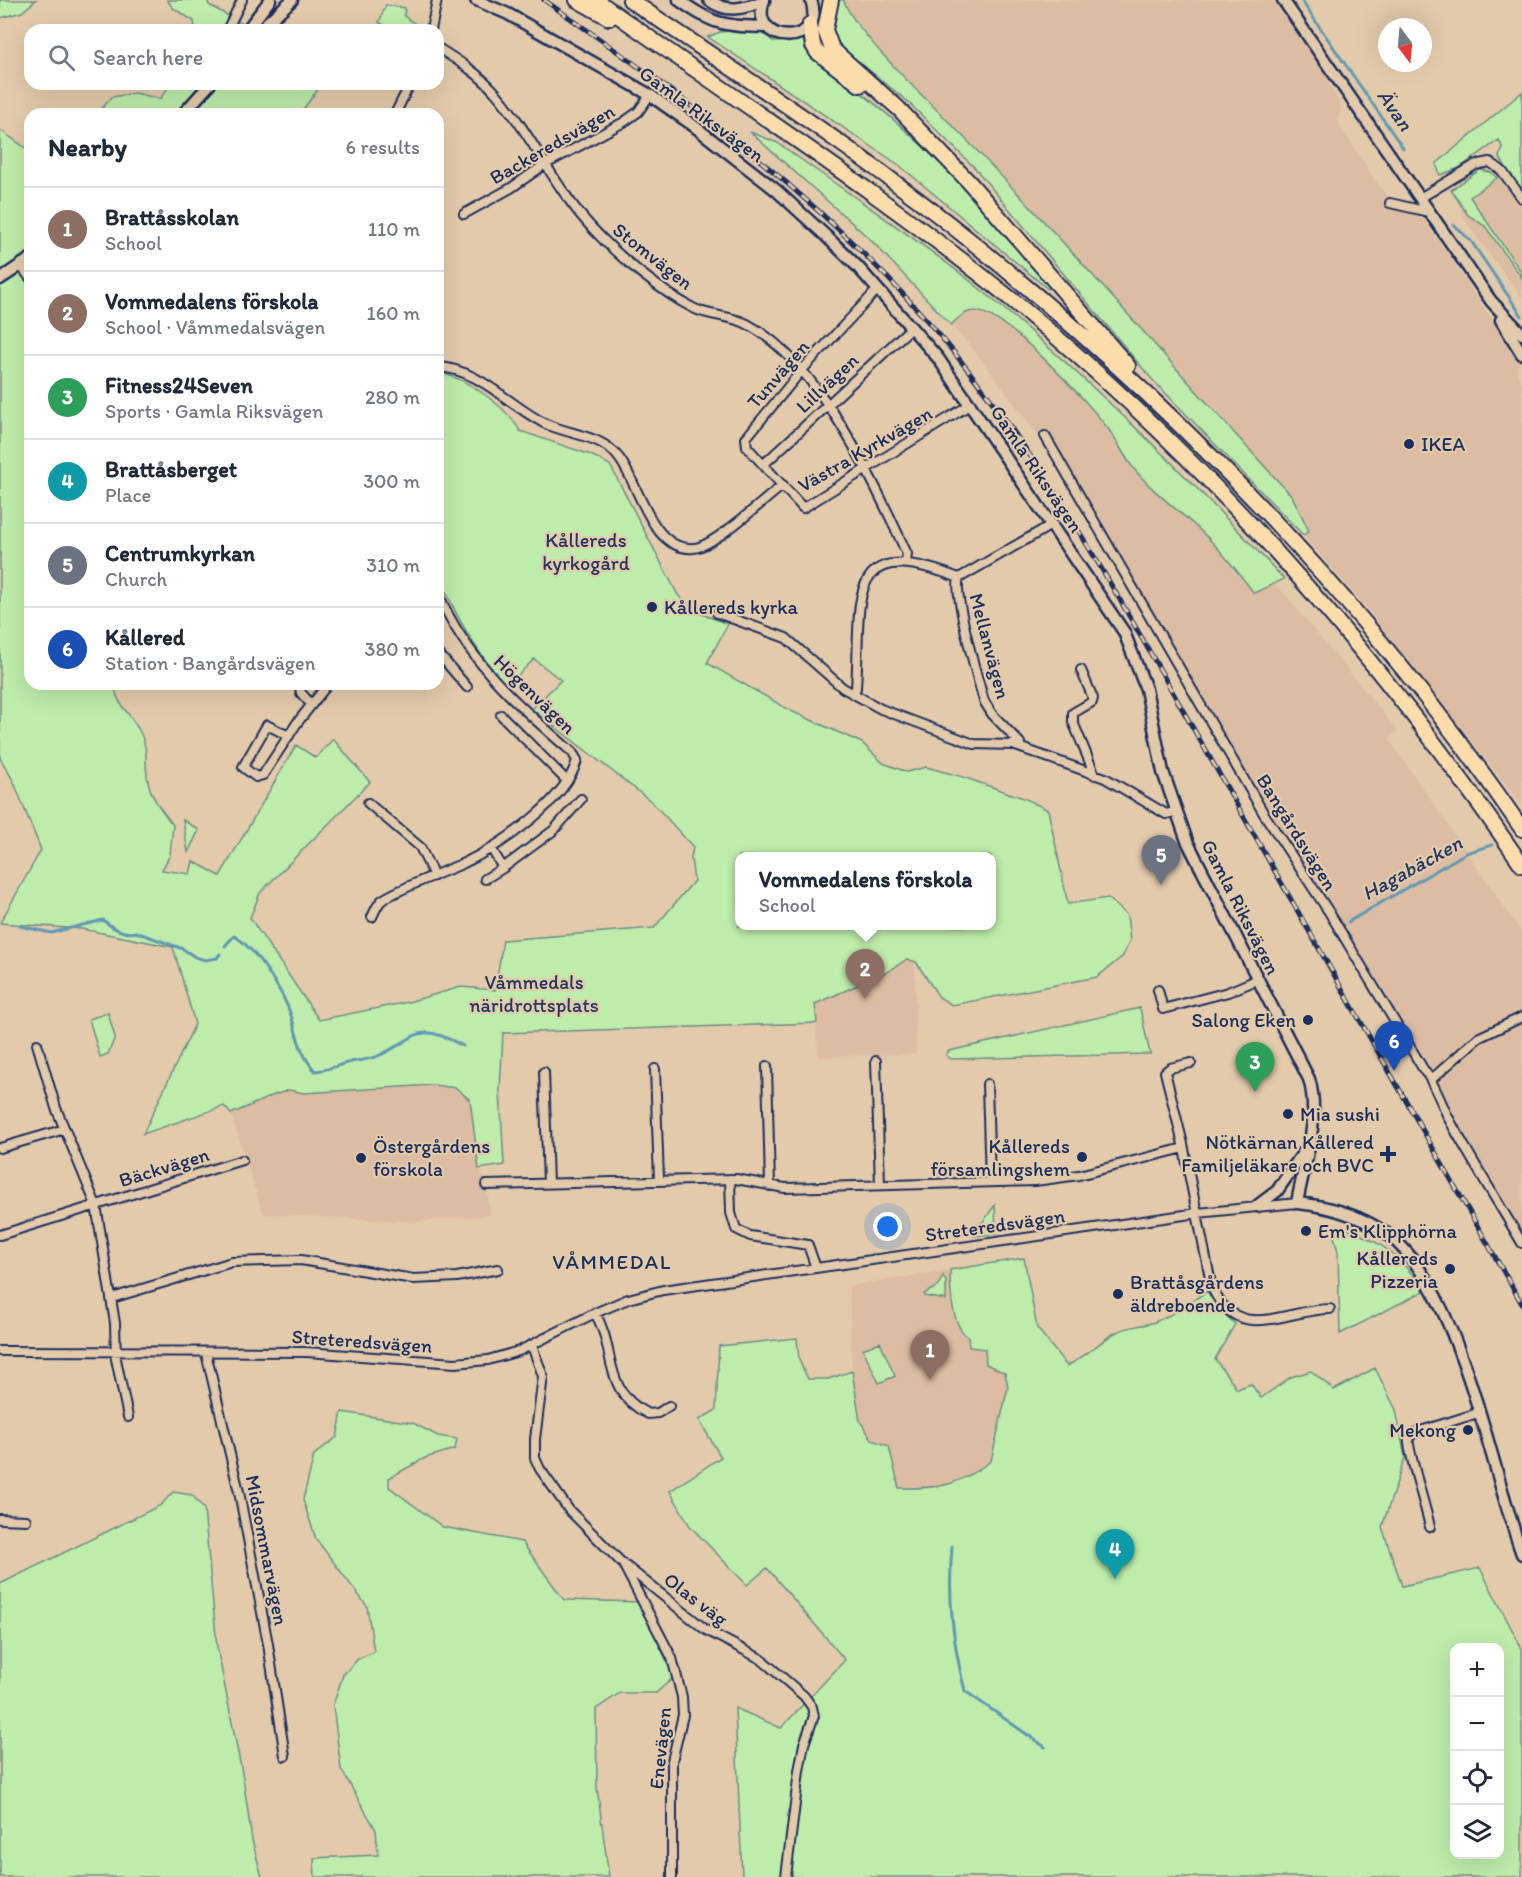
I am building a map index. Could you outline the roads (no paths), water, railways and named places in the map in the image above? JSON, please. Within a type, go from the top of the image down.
[{"type":"highway","points":[[577,0],[668,51]]},
{"type":"highway","points":[[596,0],[883,199],[1028,313],[1158,431],[1230,504],[1353,643],[1439,748],[1522,865]]},
{"type":"highway","points":[[630,0],[829,134],[966,237],[1100,351],[1244,488],[1333,585],[1455,736],[1522,830]]},
{"type":"highway","points":[[831,0],[825,30],[832,49],[898,108],[976,190],[1172,418]]},
{"type":"highway","points":[[810,24],[813,45],[824,58],[928,142]]},
{"type":"street","points":[[230,24],[242,0]]},
{"type":"street","points":[[250,24],[263,0]]},
{"type":"street","points":[[252,24],[270,0]]},
{"type":"street","points":[[263,24],[280,0]]},
{"type":"street","points":[[266,24],[292,0]]},
{"type":"street","points":[[432,24],[437,0]]},
{"type":"street","name":"Gamla Riksvägen","points":[[476,0],[507,14],[650,95],[776,190],[878,289],[912,327],[971,404],[1053,524],[1114,614],[1134,652],[1146,689],[1163,772],[1175,812],[1187,841],[1309,1079],[1314,1109],[1297,1203]]},
{"type":"street","points":[[680,0],[709,20],[722,25],[768,27]]},
{"type":"street","points":[[709,0],[720,7],[736,9],[764,0],[762,16],[768,27],[780,35],[792,36],[810,24],[815,3]]},
{"type":"street","points":[[1283,0],[1491,301],[1522,354]]},
{"type":"street","name":"Stomvägen","points":[[444,52],[472,70],[493,90],[544,165],[594,230],[640,270],[693,309],[749,325],[802,370],[827,404],[867,470],[907,554],[906,562]]},
{"type":"street","points":[[188,108],[205,90]]},
{"type":"street","points":[[398,108],[408,90]]},
{"type":"street","name":"Backeredsvägen","points":[[464,214],[511,188],[544,165],[624,122],[638,112],[650,95]]},
{"type":"street","points":[[1420,198],[1475,165],[1490,162],[1502,171],[1522,198]]},
{"type":"street","points":[[1390,203],[1430,213]]},
{"type":"street","points":[[0,279],[24,263]]},
{"type":"street","name":"Tunvägen","points":[[783,485],[747,447],[746,438],[802,370],[878,289]]},
{"type":"street","points":[[1491,301],[1522,334]]},
{"type":"street","name":"Lillvägen","points":[[764,464],[912,327]]},
{"type":"street","name":"Västra Kyrkvägen","points":[[444,368],[460,371],[483,382],[510,403],[547,424],[600,442],[614,452],[630,475],[651,521],[660,534],[685,548],[704,546],[783,485],[803,508],[971,404]]},
{"type":"street","name":"Bangårdsvägen","points":[[1045,436],[1264,814],[1329,912],[1425,1072],[1433,1078],[1432,1085],[1446,1113],[1522,1243]]},
{"type":"street","points":[[853,694],[856,688],[860,607],[865,585],[874,569],[885,563],[906,562],[958,578],[1053,524]]},
{"type":"street","name":"Mellanvägen","points":[[958,578],[957,587],[961,606],[984,701],[992,714],[1020,743],[1020,747]]},
{"type":"street","points":[[717,613],[786,638],[853,694],[881,709],[974,744],[1020,747],[1117,784],[1166,814],[1175,812]]},
{"type":"street","name":"Högenvägen","points":[[444,614],[461,639],[507,695],[572,752],[577,760],[574,772],[567,782]]},
{"type":"street","points":[[444,660],[467,687]]},
{"type":"street","points":[[1081,669],[1094,698],[1092,702],[1073,713],[1073,722],[1095,775]]},
{"type":"street","points":[[300,690],[311,704]]},
{"type":"street","points":[[289,736],[267,725],[243,767],[260,778],[323,690]]},
{"type":"street","points":[[372,917],[381,901],[491,848],[521,827],[567,782],[501,715]]},
{"type":"street","points":[[485,879],[554,830],[581,799]]},
{"type":"street","points":[[369,803],[420,847],[434,876]]},
{"type":"street","points":[[491,848],[503,868]]},
{"type":"street","points":[[1158,990],[1163,1009],[1228,992],[1259,980]]},
{"type":"street","points":[[1433,1078],[1478,1038],[1522,1017]]},
{"type":"street","points":[[37,1044],[65,1129],[96,1205],[112,1298],[116,1351],[128,1417]]},
{"type":"street","points":[[876,1061],[880,1185]]},
{"type":"street","points":[[1191,1063],[1170,1068],[1166,1072],[1198,1213],[1212,1288],[1219,1303],[1229,1313],[1255,1322],[1313,1309],[1330,1309]]},
{"type":"street","points":[[767,1066],[770,1186]]},
{"type":"street","points":[[655,1069],[659,1180]]},
{"type":"street","points":[[544,1072],[548,1183]]},
{"type":"street","points":[[987,1084],[990,1182]]},
{"type":"street","points":[[0,1148],[65,1129]]},
{"type":"street","name":"Gamla Riksvägen","points":[[1257,1206],[1277,1191],[1308,1146]]},
{"type":"street","points":[[486,1185],[730,1179],[757,1181],[770,1186],[805,1188],[1055,1179],[1184,1148]]},
{"type":"street","name":"Bäckvägen","points":[[0,1235],[242,1160]]},
{"type":"street","points":[[730,1179],[731,1213],[736,1229],[750,1236],[808,1245],[816,1268]]},
{"type":"street","points":[[1297,1203],[1334,1210],[1387,1234],[1401,1247],[1441,1307],[1452,1332],[1522,1554]]},
{"type":"street","name":"Streteredsvägen","points":[[0,1351],[307,1352],[455,1363],[488,1360],[532,1346],[595,1313],[628,1299],[663,1290],[1198,1213],[1297,1203]]},
{"type":"street","points":[[112,1298],[221,1264],[239,1262],[302,1260],[413,1278],[457,1277],[498,1269]]},
{"type":"street","points":[[595,1313],[602,1325],[613,1375],[623,1394],[648,1414],[658,1413],[669,1406]]},
{"type":"street","name":"Olas väg","points":[[532,1346],[543,1376],[534,1449],[540,1469],[569,1510],[622,1563],[706,1630],[761,1659],[804,1696],[812,1707],[813,1725],[804,1744],[799,1770],[786,1877]]},
{"type":"street","name":"Midsommarvägen","points":[[206,1353],[239,1492],[268,1644],[285,1756]]},
{"type":"street","points":[[1430,1527],[1422,1489],[1408,1450],[1409,1437],[1478,1413]]},
{"type":"street","points":[[0,1518],[26,1520]]},
{"type":"street","name":"Enevägen","points":[[622,1563],[672,1658],[682,1697],[683,1715],[672,1761],[672,1877]]},
{"type":"waterway","name":"Ävan","points":[[1301,0],[1403,148]]},
{"type":"waterway","name":"Ävan","points":[[1454,225],[1471,241],[1522,316]]},
{"type":"waterway","name":"Hagabäcken","points":[[1348,922],[1466,853],[1492,845]]},
{"type":"waterway","name":"Hagabäcken","points":[[20,926],[51,933],[103,920],[118,930],[127,933],[136,932],[183,949],[205,960],[217,958],[220,954]]},
{"type":"waterway","name":"Hagabäcken","points":[[225,946],[234,936],[251,950],[268,971],[287,1005],[302,1051],[315,1071],[375,1057],[418,1034],[435,1034],[463,1046]]},
{"type":"waterway","points":[[952,1546],[952,1619],[965,1691],[1045,1747]]},
{"type":"railway","points":[[544,0],[643,70],[738,142],[829,220],[914,306],[958,357],[999,411],[1074,523],[1109,581],[1522,1304]]},
{"type":"place","name":"IKEA","points":[[1409,444]]},
{"type":"place","name":"Kållereds kyrka","points":[[652,607]]},
{"type":"place","name":"Centrumkyrkan","points":[[1161,885]]},
{"type":"place","name":"Vommedalens förskola","points":[[865,999]]},
{"type":"place","name":"Salong Eken","points":[[1308,1020]]},
{"type":"place","name":"Kållered","points":[[1394,1071]]},
{"type":"place","name":"Fitness24Seven","points":[[1255,1092]]},
{"type":"place","name":"Mia sushi","points":[[1288,1114]]},
{"type":"place","name":"Nötkärnan Kållered Familjeläkare och BVC","points":[[1388,1154]]},
{"type":"place","name":"Kållereds församlingshem","points":[[1082,1157]]},
{"type":"place","name":"Östergårdens förskola","points":[[361,1158]]},
{"type":"place","name":"Em's Klipphörna","points":[[1306,1231]]},
{"type":"place","name":"Kållereds Pizzeria","points":[[1450,1269]]},
{"type":"place","name":"Brattåsgårdens äldreboende","points":[[1118,1294]]},
{"type":"place","name":"Brattåsskolan","points":[[930,1380]]},
{"type":"place","name":"Mekong","points":[[1468,1430]]},
{"type":"place","name":"Brattåsberget","points":[[1115,1579]]},
{"type":"district","name":"VÅMMEDAL","points":[[612,1262]]},
{"type":"park label","name":"Kållereds kyrkogård","points":[[586,552]]},
{"type":"park label","name":"Våmmedals näridrottsplats","points":[[534,994]]}]
